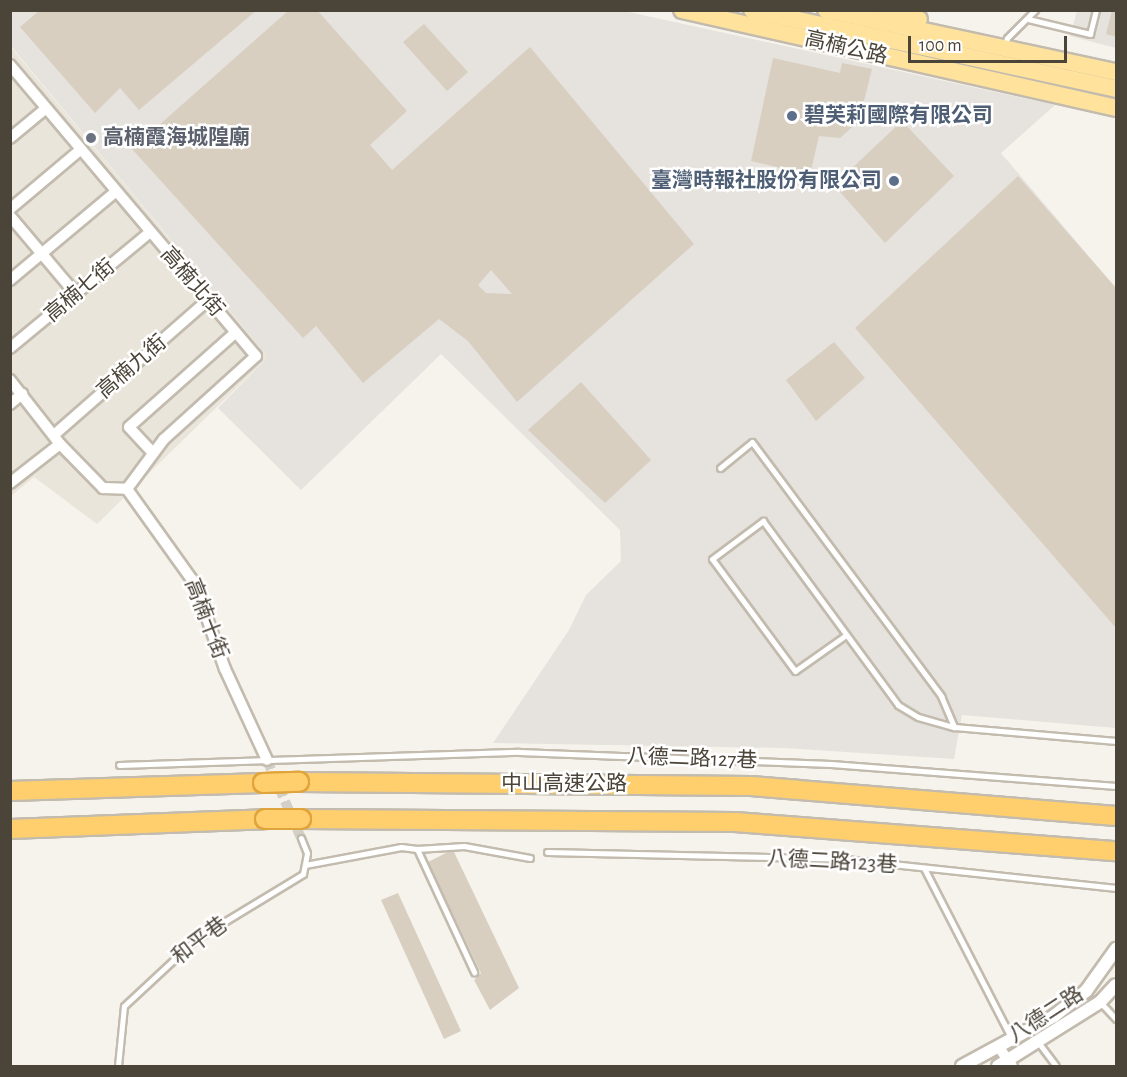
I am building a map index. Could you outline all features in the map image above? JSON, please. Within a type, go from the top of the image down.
[{"type":"highway","name":"中山高速公路","points":[[10,791],[299,782],[751,786],[1116,816]]},
{"type":"highway","name":"中山高速公路","points":[[10,829],[265,819],[735,822],[1116,851]]},
{"type":"main road","name":"高楠公路","points":[[682,10],[1116,108]]},
{"type":"main road","name":"高楠公路","points":[[752,10],[1004,50],[1116,60]]},
{"type":"main road","name":"高楠公路","points":[[826,10],[1004,50],[1116,72]]},
{"type":"main road","name":"高楠公路","points":[[883,11],[1116,89]]},
{"type":"street","name":"高楠北街","points":[[10,65],[44,110],[256,357],[153,453],[127,489]]},
{"type":"street","points":[[10,138],[44,110]]},
{"type":"street","points":[[10,209],[80,150]]},
{"type":"street","points":[[10,280],[114,193]]},
{"type":"street","points":[[10,216],[76,294]]},
{"type":"street","name":"高楠七街","points":[[10,348],[149,233]]},
{"type":"street","name":"高楠九街","points":[[10,483],[208,300]]},
{"type":"street","points":[[153,453],[129,427],[236,333]]},
{"type":"street","points":[[10,380],[58,439],[103,488],[127,489]]},
{"type":"street","points":[[10,404],[22,394]]},
{"type":"street","name":"高楠十街","points":[[127,489],[195,584],[225,669],[267,760]]},
{"type":"street","name":"八德二路","points":[[962,1066],[1054,1016],[1086,991],[1116,949]]},
{"type":"street","name":"八德二路","points":[[1006,1065],[1100,1002],[1116,985]]},
{"type":"street","points":[[998,1046],[1006,1065]]},
{"type":"lane","points":[[996,82],[1004,50],[1035,10]]},
{"type":"lane","points":[[1028,19],[1090,34],[1096,10]]},
{"type":"lane","points":[[720,468],[752,442],[940,696],[954,727]]},
{"type":"lane","points":[[846,635],[795,670],[712,559],[764,521],[898,705],[918,717],[954,727],[1116,741]]},
{"type":"lane","name":"八德二路127巷","points":[[119,765],[519,752],[831,764],[1116,786]]},
{"type":"lane","points":[[301,838],[307,853],[305,865],[401,848],[464,846],[530,858]]},
{"type":"lane","points":[[417,849],[474,972]]},
{"type":"lane","name":"八德二路123巷","points":[[547,852],[845,859],[1116,888]]},
{"type":"lane","name":"和平巷","points":[[118,1066],[124,1006],[196,939],[303,874],[305,865]]},
{"type":"lane","points":[[924,868],[1012,1039]]},
{"type":"lane","points":[[1100,1002],[1116,1019]]},
{"type":"lane","points":[[1038,1042],[1056,1066]]},
{"type":"shaded area","points":[[10,11],[624,11],[1055,105],[1001,153],[1116,288],[1116,728],[962,715],[954,759],[784,748],[493,743],[569,630],[586,595],[621,561],[620,530],[441,354],[301,490],[218,408],[268,357],[11,46]]},
{"type":"shaded area","points":[[1077,11],[1116,11],[1116,48],[1070,36]]},
{"type":"shaded area","points":[[10,46],[268,357],[97,524],[34,477],[11,496]]},
{"type":"building","points":[[40,10],[257,10],[139,110],[120,88],[95,113],[20,27]]},
{"type":"building","points":[[289,10],[317,10],[407,111],[370,145],[392,170],[530,47],[694,244],[517,402],[468,341],[439,319],[363,383],[316,326],[303,338],[132,149]],"holes":[[[491,270],[512,294],[486,293],[478,285]]]},
{"type":"building","points":[[1112,10],[1116,10],[1116,37],[1106,34]]},
{"type":"building","points":[[424,24],[468,72],[447,91],[403,42]]},
{"type":"building","name":"碧芙莉國際有限公司","points":[[773,58],[840,73],[842,63],[872,69],[859,121],[840,138],[819,136],[810,175],[751,161]]},
{"type":"building","name":"臺灣時報社股份有限公司","points":[[902,121],[954,176],[885,243],[834,185]]},
{"type":"building","points":[[1018,176],[1116,288],[1116,628],[855,328]]},
{"type":"building","points":[[834,342],[865,378],[816,421],[786,380]]},
{"type":"building","points":[[581,382],[651,460],[605,503],[528,430]]},
{"type":"building","points":[[448,852],[454,852],[519,988],[490,1010],[474,980],[481,973],[428,862]]},
{"type":"building","points":[[398,893],[461,1031],[444,1039],[381,900]]},
{"type":"tunnel","points":[[267,760],[301,838]]},
{"type":"place","name":"碧芙莉國際有限公司","points":[[792,116]]},
{"type":"place","name":"高楠霞海城隍廟","points":[[91,138]]},
{"type":"place","name":"臺灣時報社股份有限公司","points":[[894,181]]}]
